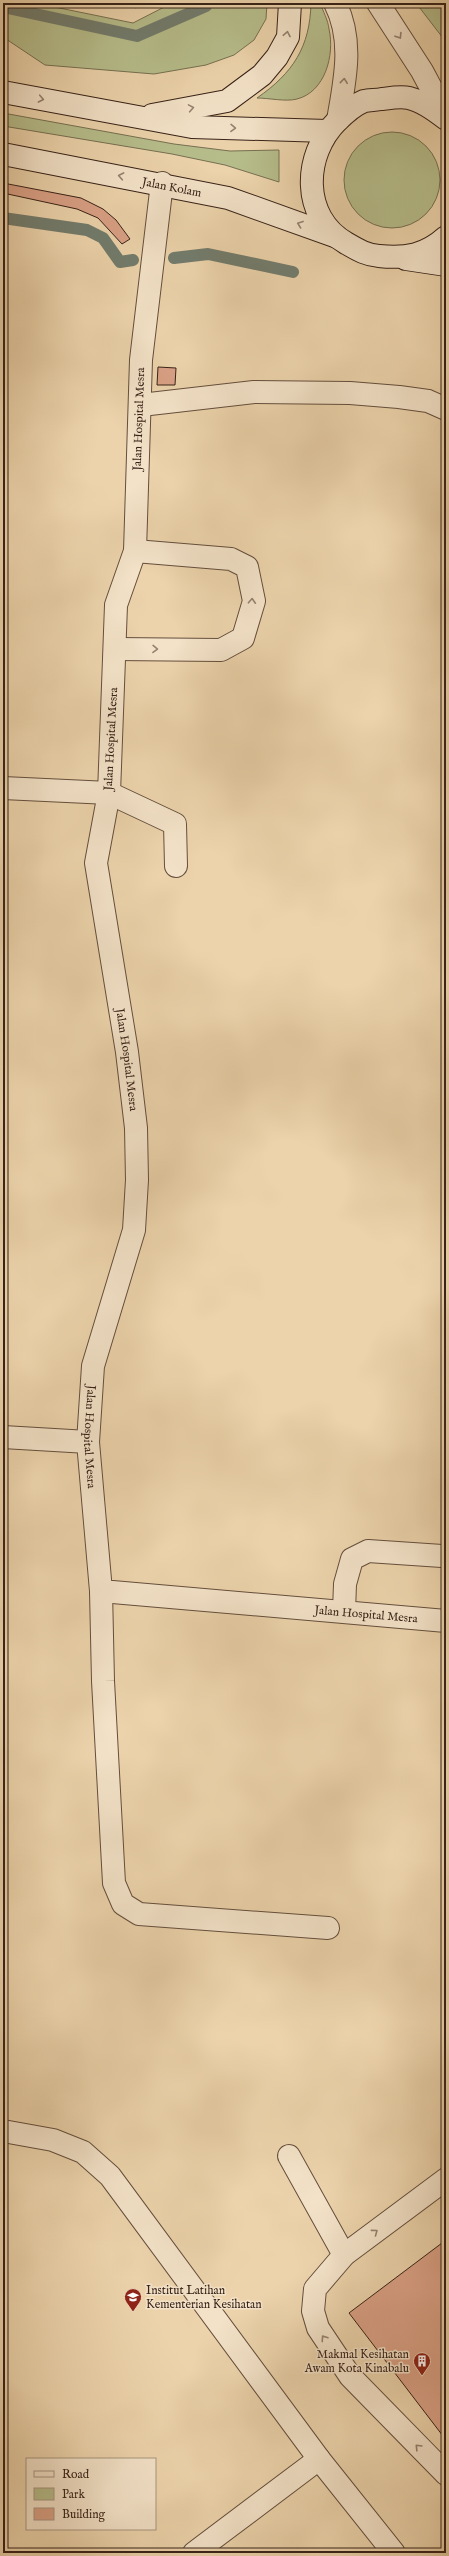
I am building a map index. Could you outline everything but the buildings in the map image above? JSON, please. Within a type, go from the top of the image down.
[{"type":"main road","points":[[139,118],[227,101],[262,75],[277,57],[288,37],[290,3]]},
{"type":"main road","points":[[333,125],[348,44],[343,19],[335,3]]},
{"type":"main road","points":[[378,3],[422,72],[446,117]]},
{"type":"main road","points":[[3,92],[192,128],[333,125]]},
{"type":"main road","points":[[446,117],[409,98],[388,98],[364,101],[333,125],[315,153],[311,176],[316,206],[322,220],[337,238],[367,255],[401,258],[446,265]]},
{"type":"main road","name":"Jalan Kolam","points":[[3,154],[162,183],[228,198],[337,238]]},
{"type":"main road","name":"Jalan Hospital Mesra","points":[[162,183],[141,360],[135,551],[116,605],[116,649],[109,793],[96,863],[128,1052],[136,1128],[137,1180],[134,1230],[93,1366],[88,1442],[101,1591],[446,1621]]},
{"type":"main road","points":[[401,258],[434,247],[446,237]]},
{"type":"main road","points":[[140,405],[254,392],[350,393],[428,401],[446,409]]},
{"type":"main road","points":[[116,649],[221,650],[243,638],[254,601],[247,567],[231,559],[135,551]]},
{"type":"main road","points":[[3,788],[109,793],[175,824],[176,866]]},
{"type":"main road","points":[[3,1436],[88,1442]]},
{"type":"main road","points":[[344,1611],[345,1584],[352,1559],[368,1551],[442,1556]]},
{"type":"main road","points":[[101,1591],[103,1681],[114,1883],[123,1904],[139,1914],[328,1928]]},
{"type":"main road","points":[[3,2131],[53,2140],[83,2152],[110,2176],[319,2458],[394,2553]]},
{"type":"main road","points":[[289,2156],[344,2255]]},
{"type":"main road","points":[[446,2179],[344,2255],[315,2289],[313,2311],[318,2328],[350,2376],[446,2474]]},
{"type":"main road","points":[[194,2553],[319,2458]]},
{"type":"green space","points":[[3,3],[35,3],[133,23],[172,3],[267,3],[266,19],[254,40],[234,55],[206,65],[154,74],[45,65],[3,37]]},
{"type":"green space","points":[[311,3],[320,3],[328,22],[330,39],[329,61],[321,81],[315,89],[307,95],[297,99],[283,100],[257,98],[270,89],[290,69],[297,58],[307,33]]},
{"type":"green space","points":[[416,3],[446,3],[446,42]]},
{"type":"green space","points":[[3,113],[174,144],[230,151],[279,150],[279,182],[225,165],[172,154],[3,126]]},
{"type":"green space","points":[[392,132],[410,135],[426,146],[437,162],[440,180],[437,198],[426,214],[410,225],[392,228],[374,225],[358,214],[347,198],[344,180],[347,162],[358,146],[374,135]]},
{"type":"waterway","points":[[3,7],[137,36],[206,6],[207,3]]},
{"type":"waterway","points":[[3,218],[87,230],[103,238],[120,262],[133,260]]},
{"type":"waterway","points":[[174,258],[208,254],[293,272]]},
{"type":"place","name":"Institut Latihan Kementerian Kesihatan","points":[[133,2312]]},
{"type":"place","name":"Makmal Kesihatan Awam Kota Kinabalu","points":[[422,2376]]}]
